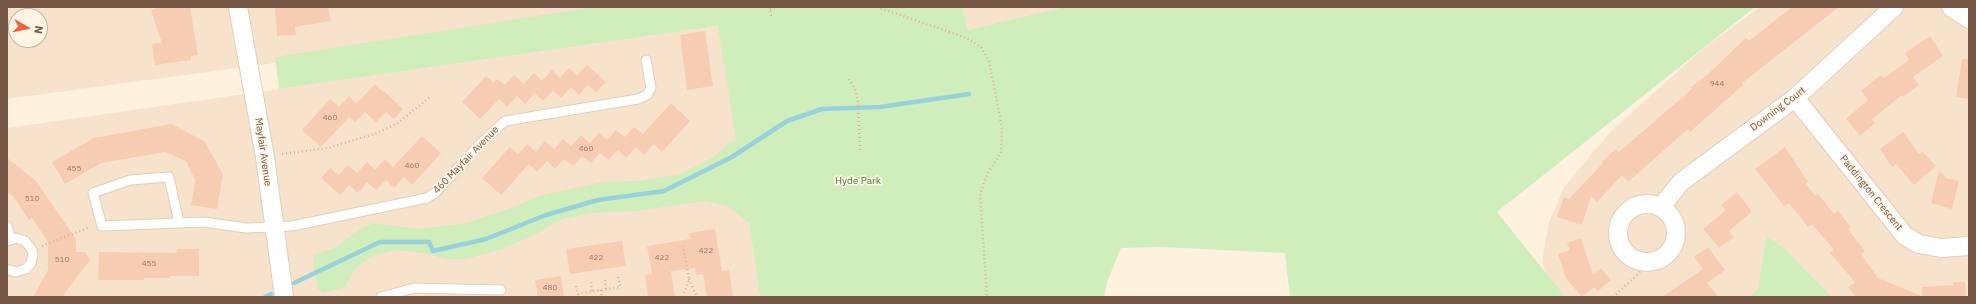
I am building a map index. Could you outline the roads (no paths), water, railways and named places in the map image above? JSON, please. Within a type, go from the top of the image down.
[{"type":"street","name":"Mayfair Avenue","points":[[238,7],[265,157],[273,227],[284,297]]},
{"type":"street","name":"Downing Court","points":[[1661,207],[1681,182],[1795,98],[1894,7]]},
{"type":"street","points":[[1951,7],[1969,19]]},
{"type":"street","name":"Paddington Crescent","points":[[1795,98],[1905,236],[1919,244],[1941,248],[1969,246]]},
{"type":"street","points":[[1651,204],[1661,207],[1668,212],[1673,221],[1676,231],[1675,241],[1670,251],[1663,258],[1646,262],[1636,260],[1621,246],[1618,237],[1620,222],[1626,214],[1640,205],[1651,204]]},
{"type":"lane","name":"460 Mayfair Avenue","points":[[179,224],[169,177],[130,180],[94,194],[102,226],[179,224],[204,222],[246,228],[292,226],[428,198],[435,193],[480,144],[505,121],[638,99],[647,95],[651,88],[646,60]]},
{"type":"lane","points":[[7,226],[9,240],[25,241],[32,250],[33,257],[26,268],[15,272],[7,270]]},
{"type":"lane","points":[[382,297],[414,288],[501,290]]},
{"type":"waterway","points":[[294,283],[380,242],[429,242],[433,251],[486,239],[546,215],[598,200],[664,191],[732,157],[787,121],[822,109],[880,107],[969,94]]},
{"type":"waterway","points":[[265,297],[271,294]]},
{"type":"park label","name":"Hyde Park","points":[[858,181]]}]
